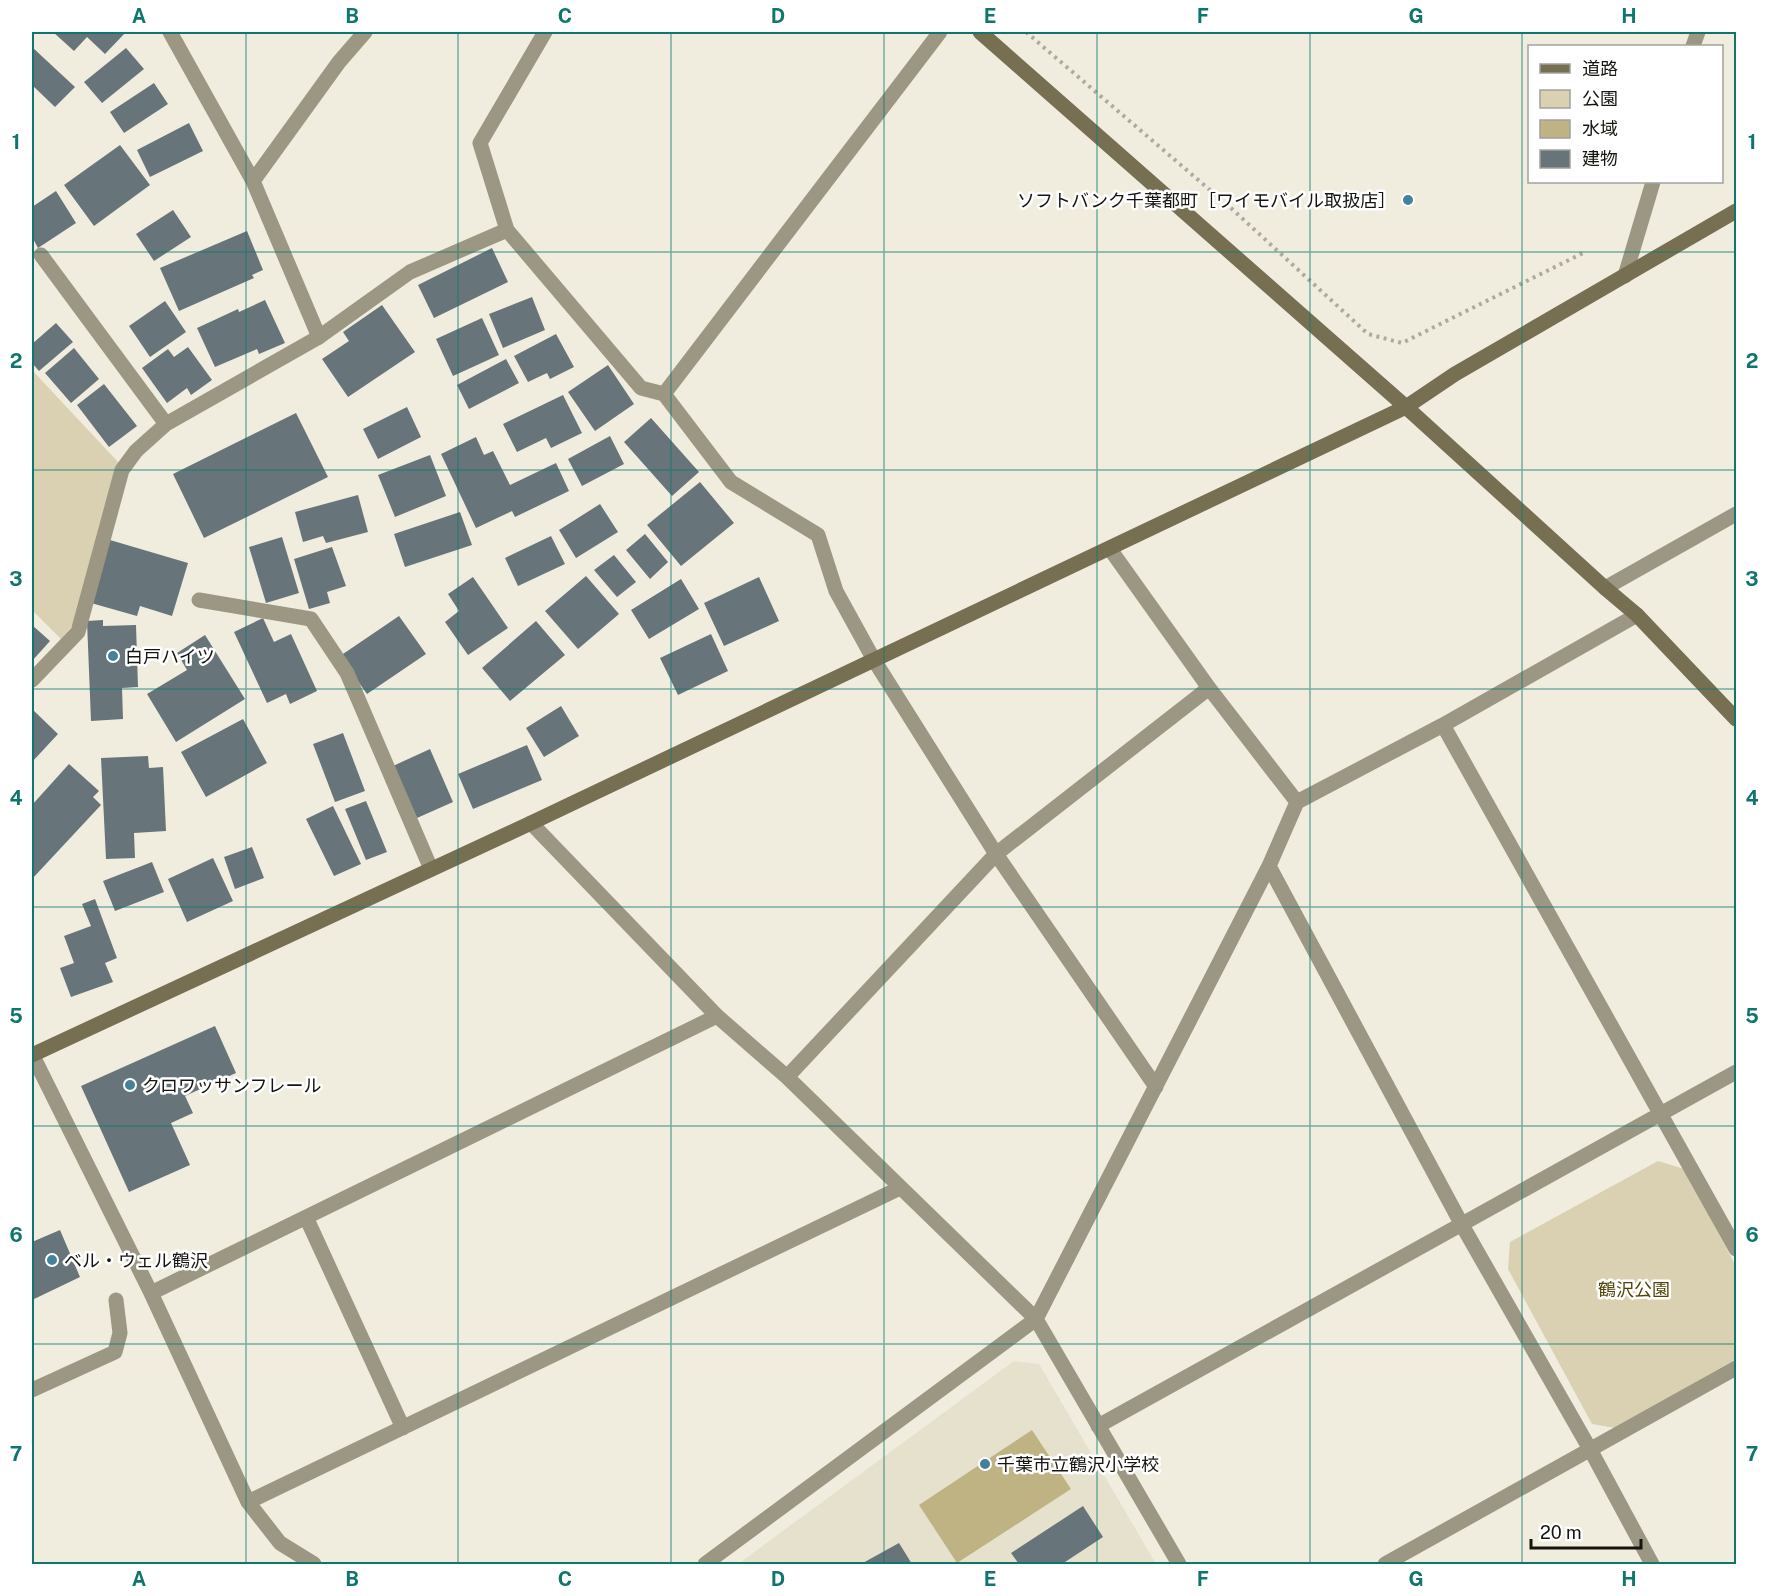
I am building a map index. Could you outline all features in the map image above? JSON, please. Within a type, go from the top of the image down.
[{"type":"street","points":[[170,32],[254,181],[319,337]]},
{"type":"street","points":[[254,181],[339,62],[364,32]]},
{"type":"street","points":[[545,32],[480,143],[507,230],[641,388],[664,394],[731,482],[818,535],[836,591],[874,660],[996,854],[1156,1087]]},
{"type":"street","points":[[664,394],[940,32]]},
{"type":"street","points":[[980,32],[1406,407],[1637,615],[1737,719]]},
{"type":"street","points":[[1625,276],[1653,183]]},
{"type":"street","points":[[314,1564],[280,1543],[248,1502],[151,1293],[32,1054],[531,823],[1406,407],[1455,374],[1737,211]]},
{"type":"street","points":[[32,680],[78,632],[122,470],[136,451],[166,424],[319,337],[410,272],[507,230]]},
{"type":"street","points":[[41,255],[166,424]]},
{"type":"street","points":[[1605,588],[1737,514]]},
{"type":"street","points":[[1110,549],[1209,688],[1298,802]]},
{"type":"street","points":[[199,600],[311,619],[347,673],[431,869]]},
{"type":"street","points":[[705,1564],[1036,1319],[1269,866],[1298,802],[1443,725],[1637,615]]},
{"type":"street","points":[[787,1077],[996,854],[1209,688]]},
{"type":"street","points":[[1443,725],[1737,1249]]},
{"type":"street","points":[[531,823],[717,1017],[787,1077],[1036,1319],[1179,1564]]},
{"type":"street","points":[[1269,866],[1462,1225],[1591,1451],[1652,1564]]},
{"type":"street","points":[[151,1293],[717,1017]]},
{"type":"street","points":[[1098,1426],[1737,1072]]},
{"type":"street","points":[[248,1502],[900,1188]]},
{"type":"street","points":[[306,1217],[403,1428]]},
{"type":"street","points":[[32,1390],[115,1352],[120,1333],[116,1300]]},
{"type":"street","points":[[1385,1564],[1737,1368]]},
{"type":"path","points":[[1026,32],[1232,209],[1368,334],[1402,343],[1585,252]]},
{"type":"shaded area","name":"千葉市立鶴沢小学校","points":[[1014,1361],[1039,1364],[1156,1564],[738,1564]]},
{"type":"green space","points":[[32,370],[118,462],[74,624],[61,639],[32,610]]},
{"type":"green space","name":"鶴沢公園","points":[[1658,1161],[1684,1169],[1736,1266],[1736,1359],[1615,1428],[1592,1424],[1508,1269],[1510,1242]]},
{"type":"water","points":[[1032,1430],[1071,1489],[957,1563],[919,1505]]},
{"type":"building","points":[[53,32],[126,32],[105,54],[87,37],[74,51]]},
{"type":"building","points":[[32,47],[75,87],[55,107],[32,85]]},
{"type":"building","points":[[126,48],[144,69],[102,103],[84,82]]},
{"type":"building","points":[[154,83],[168,104],[124,133],[110,112]]},
{"type":"building","points":[[189,123],[203,151],[150,177],[137,150]]},
{"type":"building","points":[[120,145],[150,185],[94,226],[64,185]]},
{"type":"building","points":[[56,191],[76,223],[38,248],[32,237],[32,207]]},
{"type":"building","points":[[173,210],[191,237],[154,261],[136,234]]},
{"type":"building","points":[[247,231],[263,270],[252,275],[254,278],[179,311],[160,268]]},
{"type":"building","points":[[492,248],[508,282],[434,318],[418,285]]},
{"type":"building","points":[[532,297],[545,330],[503,348],[489,314]]},
{"type":"building","points":[[265,300],[285,343],[259,354],[257,349],[215,367],[197,328],[238,309],[239,312]]},
{"type":"building","points":[[165,301],[186,332],[150,357],[129,326]]},
{"type":"building","points":[[382,305],[415,352],[348,397],[322,359],[349,341],[343,332]]},
{"type":"building","points":[[482,318],[499,355],[453,376],[436,339]]},
{"type":"building","points":[[56,323],[73,342],[39,371],[32,363],[32,344]]},
{"type":"building","points":[[556,334],[574,367],[550,379],[547,373],[528,382],[514,356]]},
{"type":"building","points":[[188,347],[212,380],[191,395],[187,388],[167,403],[142,368],[168,349],[174,357]]},
{"type":"building","points":[[74,348],[99,379],[71,403],[45,373]]},
{"type":"building","points":[[506,359],[519,383],[469,409],[457,385]]},
{"type":"building","points":[[608,365],[634,404],[595,431],[568,392]]},
{"type":"building","points":[[104,384],[137,426],[109,447],[77,405]]},
{"type":"building","points":[[563,395],[582,433],[551,448],[546,438],[517,452],[503,424]]},
{"type":"building","points":[[407,407],[421,437],[378,459],[363,429]]},
{"type":"building","points":[[296,413],[328,477],[204,538],[173,474]]},
{"type":"building","points":[[651,418],[699,472],[672,496],[624,442]]},
{"type":"building","points":[[610,436],[624,464],[582,486],[568,459]]},
{"type":"building","points":[[476,437],[484,455],[493,451],[510,485],[556,463],[569,491],[515,517],[512,511],[476,528],[441,454]]},
{"type":"building","points":[[430,455],[446,496],[395,517],[378,475]]},
{"type":"building","points":[[700,482],[734,523],[681,566],[647,525]]},
{"type":"building","points":[[358,495],[368,532],[326,543],[323,536],[303,542],[295,512]]},
{"type":"building","points":[[600,504],[618,532],[576,558],[559,530]]},
{"type":"building","points":[[460,512],[472,545],[405,567],[394,534]]},
{"type":"building","points":[[645,534],[668,562],[650,579],[626,550]]},
{"type":"building","points":[[551,536],[565,564],[518,586],[505,558]]},
{"type":"building","points":[[282,537],[299,593],[266,603],[249,547]]},
{"type":"building","points":[[110,540],[188,563],[172,616],[140,606],[137,616],[91,603]]},
{"type":"building","points":[[332,547],[346,586],[327,592],[330,603],[309,609],[294,559]]},
{"type":"building","points":[[614,555],[636,582],[617,597],[594,570]]},
{"type":"building","points":[[586,576],[619,614],[578,649],[545,611]]},
{"type":"building","points":[[473,577],[508,628],[468,655],[445,622],[459,611],[448,594]]},
{"type":"building","points":[[759,577],[779,621],[724,646],[704,603]]},
{"type":"building","points":[[681,579],[699,609],[649,639],[631,610]]},
{"type":"building","points":[[399,616],[426,654],[367,694],[340,656]]},
{"type":"building","points":[[263,618],[274,642],[291,634],[317,691],[290,704],[286,694],[267,703],[234,632]]},
{"type":"building","name":"白戸ハイツ","points":[[103,620],[103,626],[136,625],[138,687],[122,688],[123,719],[91,721],[87,621]]},
{"type":"building","points":[[536,621],[565,655],[510,701],[482,668]]},
{"type":"building","points":[[32,625],[50,641],[32,661]]},
{"type":"building","points":[[711,634],[728,671],[678,695],[660,658]]},
{"type":"building","points":[[205,635],[245,699],[176,742],[147,694],[187,670],[177,653]]},
{"type":"building","points":[[561,706],[579,736],[544,757],[526,728]]},
{"type":"building","points":[[32,709],[58,734],[32,762]]},
{"type":"building","points":[[243,719],[267,763],[206,797],[181,752]]},
{"type":"building","points":[[343,733],[365,791],[335,802],[313,744]]},
{"type":"building","points":[[527,745],[542,780],[473,809],[458,774]]},
{"type":"building","points":[[430,749],[453,802],[417,818],[393,766]]},
{"type":"building","points":[[148,756],[149,768],[163,767],[166,831],[134,833],[135,858],[106,859],[101,758]]},
{"type":"building","points":[[69,764],[99,791],[93,797],[101,805],[32,879],[32,805]]},
{"type":"building","points":[[366,801],[387,852],[366,860],[345,809]]},
{"type":"building","points":[[333,806],[361,864],[334,876],[306,819]]},
{"type":"building","points":[[252,847],[264,878],[235,889],[224,857]]},
{"type":"building","points":[[213,858],[233,901],[187,922],[168,879]]},
{"type":"building","points":[[152,862],[164,892],[115,911],[103,881]]},
{"type":"building","points":[[95,899],[117,958],[105,963],[113,982],[71,997],[60,968],[74,963],[64,936],[91,926],[82,904]]},
{"type":"building","points":[[215,1026],[236,1073],[185,1096],[193,1113],[171,1123],[190,1165],[129,1192],[81,1086]]},
{"type":"building","name":"ベル・ウェル鶴沢","points":[[60,1230],[80,1277],[32,1300],[32,1242]]},
{"type":"building","points":[[1083,1506],[1103,1537],[1062,1564],[1019,1564],[1011,1553]]},
{"type":"building","points":[[899,1543],[912,1564],[861,1564]]},
{"type":"place","name":"ソフトバンク千葉都町［ワイモバイル取扱店］","points":[[1408,200]]},
{"type":"place","name":"白戸ハイツ","points":[[113,656]]},
{"type":"place","name":"クロワッサンフレール","points":[[130,1085]]},
{"type":"place","name":"ベル・ウェル鶴沢","points":[[52,1260]]},
{"type":"place","name":"千葉市立鶴沢小学校","points":[[985,1464]]}]
